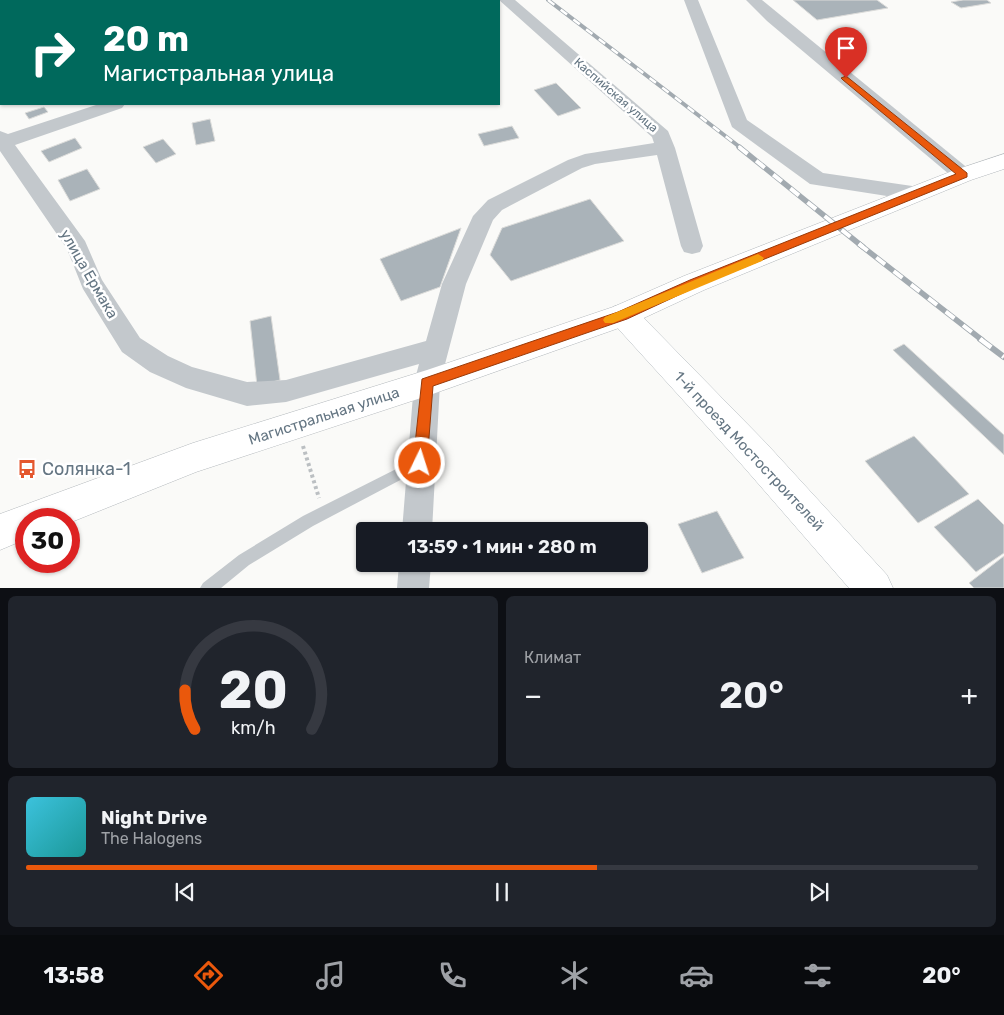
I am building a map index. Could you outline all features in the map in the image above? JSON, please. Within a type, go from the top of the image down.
[{"type":"main road","name":"Магистральная улица","points":[[64,508],[193,458],[427,383],[623,315],[694,283],[963,175],[1004,162]]},
{"type":"main road","name":"1-й проезд Мостостроителей","points":[[623,315],[754,454],[874,588]]},
{"type":"main road","points":[[0,532],[15,526]]},
{"type":"street","points":[[690,0],[739,123],[817,179],[919,194]]},
{"type":"street","points":[[753,0],[772,18],[963,175]]},
{"type":"street","points":[[500,12],[511,5]]},
{"type":"street","name":"Каспийская улица","points":[[511,5],[661,135],[692,246]]},
{"type":"street","points":[[2,140],[113,105]]},
{"type":"street","name":"улица Ермака","points":[[2,140],[77,247],[91,283],[131,345],[159,364],[186,377],[247,394],[286,391],[435,349]]},
{"type":"street","points":[[417,522],[427,383],[454,284],[484,216],[495,205],[574,164],[592,158],[665,148]]},
{"type":"street","points":[[413,588],[414,572]]},
{"type":"lane","points":[[208,588],[244,560],[324,513],[420,463]]},
{"type":"path","points":[[296,425],[324,513]]},
{"type":"building","points":[[793,0],[877,0],[888,8],[817,20]]},
{"type":"building","points":[[987,0],[991,3],[961,8],[951,2]]},
{"type":"building","points":[[556,83],[581,108],[558,116],[534,90]]},
{"type":"building","points":[[44,107],[48,112],[29,119],[25,113]]},
{"type":"building","points":[[210,119],[215,141],[196,145],[192,123]]},
{"type":"building","points":[[512,126],[519,138],[484,146],[478,134]]},
{"type":"building","points":[[75,138],[82,148],[49,162],[41,151]]},
{"type":"building","points":[[163,139],[176,154],[156,163],[143,147]]},
{"type":"building","points":[[87,169],[100,189],[70,201],[58,180]]},
{"type":"building","points":[[590,199],[624,241],[511,281],[490,255],[502,228]]},
{"type":"building","points":[[461,228],[440,287],[401,301],[380,259]]},
{"type":"building","points":[[271,316],[280,380],[257,386],[250,321]]},
{"type":"building","points":[[904,344],[1004,435],[1004,455],[893,350]]},
{"type":"building","points":[[914,436],[969,494],[918,523],[865,461]]},
{"type":"building","points":[[978,499],[1004,525],[1004,553],[976,572],[934,527]]},
{"type":"building","points":[[717,511],[744,558],[702,573],[678,524]]},
{"type":"building","points":[[1004,556],[1004,588],[974,588],[969,583]]},
{"type":"railway","points":[[548,0],[741,148]]},
{"type":"railway","points":[[739,147],[863,247]]},
{"type":"railway","points":[[859,244],[982,340]]},
{"type":"railway","points":[[980,339],[1004,357]]},
{"type":"slow traffic","points":[[609,320],[694,283],[758,258]]},
{"type":"place","name":"Солянка-1","points":[[27,469]]},
{"type":"route","points":[[420,463],[427,383],[623,315],[694,283],[837,228],[963,175],[846,78]]}]
